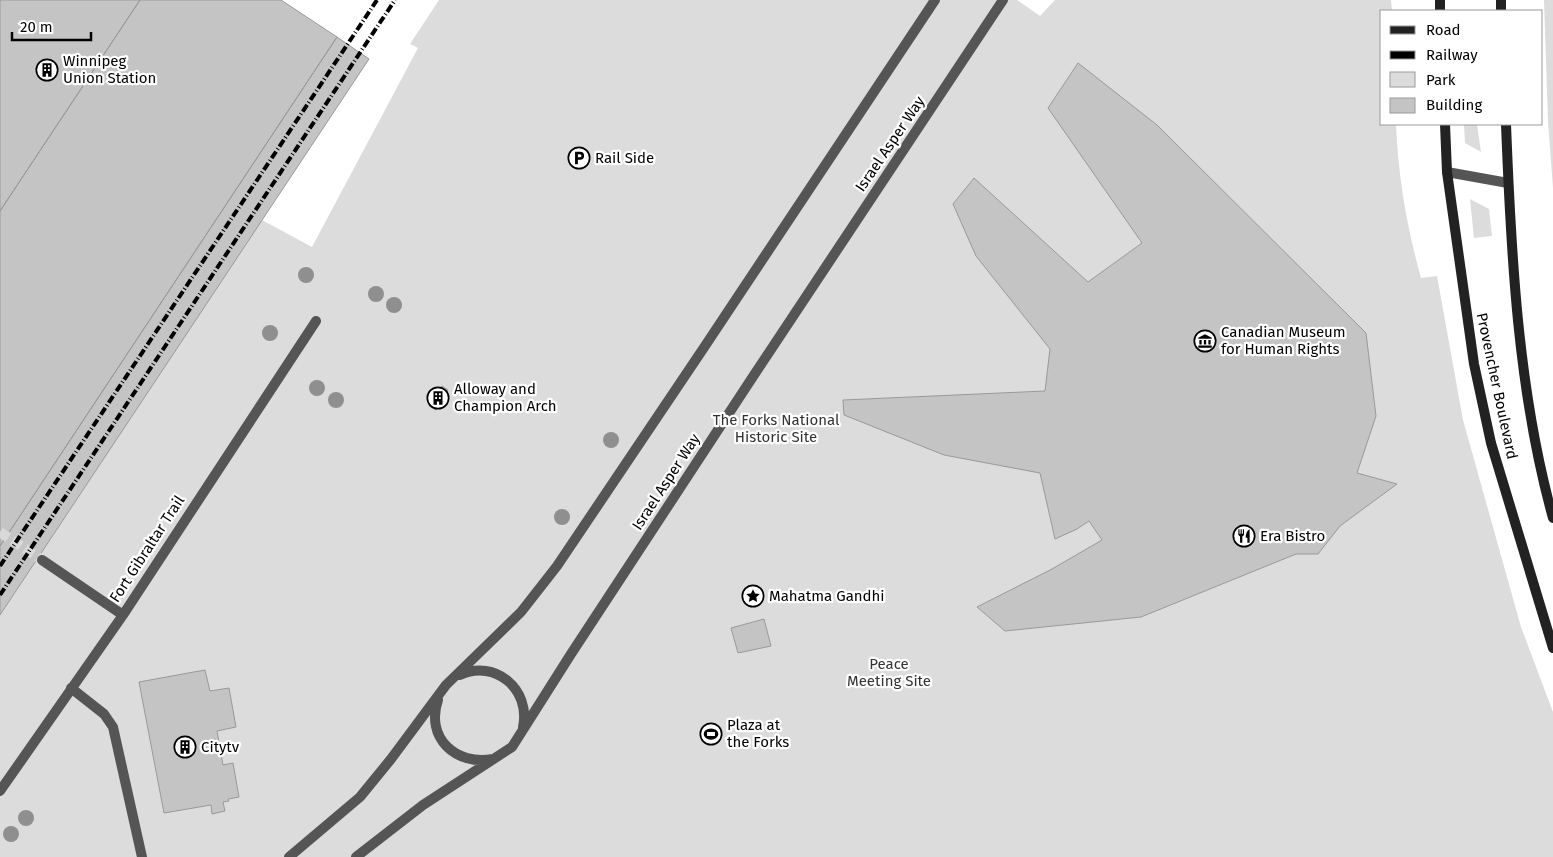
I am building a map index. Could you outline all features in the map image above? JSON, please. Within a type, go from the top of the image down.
[{"type":"main road","name":"Provencher Boulevard","points":[[1445,125],[1447,172],[1474,364],[1491,443],[1553,648]]},
{"type":"main road","name":"Provencher Boulevard","points":[[1506,125],[1512,248],[1529,415],[1553,518]]},
{"type":"street","points":[[289,857],[360,797],[391,760],[446,685],[521,612],[557,566],[706,346],[935,0]]},
{"type":"street","name":"Israel Asper Way","points":[[356,857],[423,805],[512,747],[748,383],[1003,0]]},
{"type":"street","points":[[1447,172],[1508,183]]},
{"type":"street","name":"Fort Gibraltar Trail","points":[[0,790],[123,615],[316,321]]},
{"type":"street","points":[[42,560],[123,615]]},
{"type":"street","points":[[454,678],[468,672],[480,670],[504,678],[516,689],[522,702],[524,719],[520,736]]},
{"type":"street","points":[[71,688],[104,714],[113,727],[142,857]]},
{"type":"street","points":[[440,694],[434,720],[437,731],[449,749],[457,755],[474,760],[482,761],[500,756]]},
{"type":"green space","name":"The Forks National Historic Site","points":[[439,0],[1017,0],[1040,16],[1055,0],[1391,0],[1392,10],[1380,10],[1380,125],[1396,125],[1404,202],[1421,278],[1437,276],[1463,420],[1521,627],[1553,712],[1553,857],[0,857],[0,615],[262,220],[312,247],[418,48],[410,44]]},
{"type":"green space","points":[[1544,0],[1553,0],[1553,188],[1548,122]]},
{"type":"green space","points":[[1464,125],[1477,125],[1481,152],[1465,143]]},
{"type":"green space","points":[[1470,199],[1489,209],[1492,236],[1474,238]]},
{"type":"building","name":"Winnipeg Union Station","points":[[0,0],[140,0],[0,211]]},
{"type":"building","points":[[140,0],[281,0],[337,37],[0,546],[0,211]]},
{"type":"building","points":[[337,37],[369,59],[0,615],[0,546]]},
{"type":"building","name":"Canadian Museum for Human Rights","points":[[1078,63],[1157,125],[1366,333],[1376,416],[1357,473],[1397,484],[1340,526],[1318,554],[1296,554],[1141,617],[1005,631],[977,607],[1052,569],[1102,540],[1089,521],[1055,539],[1040,473],[944,455],[844,415],[843,400],[1045,391],[1050,349],[976,256],[953,204],[974,178],[1088,282],[1142,243],[1048,108]]},
{"type":"building","name":"Alloway and Champion Arch","points":[[442,386],[448,390],[436,410],[429,406]]},
{"type":"building","points":[[764,619],[771,646],[738,653],[731,628]]},
{"type":"building","name":"Citytv","points":[[205,670],[210,691],[229,688],[236,727],[217,731],[223,765],[233,763],[239,797],[223,802],[225,811],[212,814],[211,805],[164,813],[139,682]]},
{"type":"tunnel","points":[[0,532],[42,560]]},
{"type":"railway","points":[[0,566],[377,0]]},
{"type":"railway","points":[[0,595],[395,0]]},
{"type":"place","name":"Winnipeg Union Station","points":[[47,70]]},
{"type":"place","name":"Rail Side","points":[[579,158]]},
{"type":"place","name":"Canadian Museum for Human Rights","points":[[1205,341]]},
{"type":"place","name":"Alloway and Champion Arch","points":[[438,398]]},
{"type":"place","name":"Era Bistro","points":[[1244,536]]},
{"type":"place","name":"Mahatma Gandhi","points":[[753,596]]},
{"type":"place","name":"Plaza at the Forks","points":[[711,734]]},
{"type":"place","name":"Citytv","points":[[185,747]]},
{"type":"park label","name":"Peace Meeting Site","points":[[889,672]]}]
